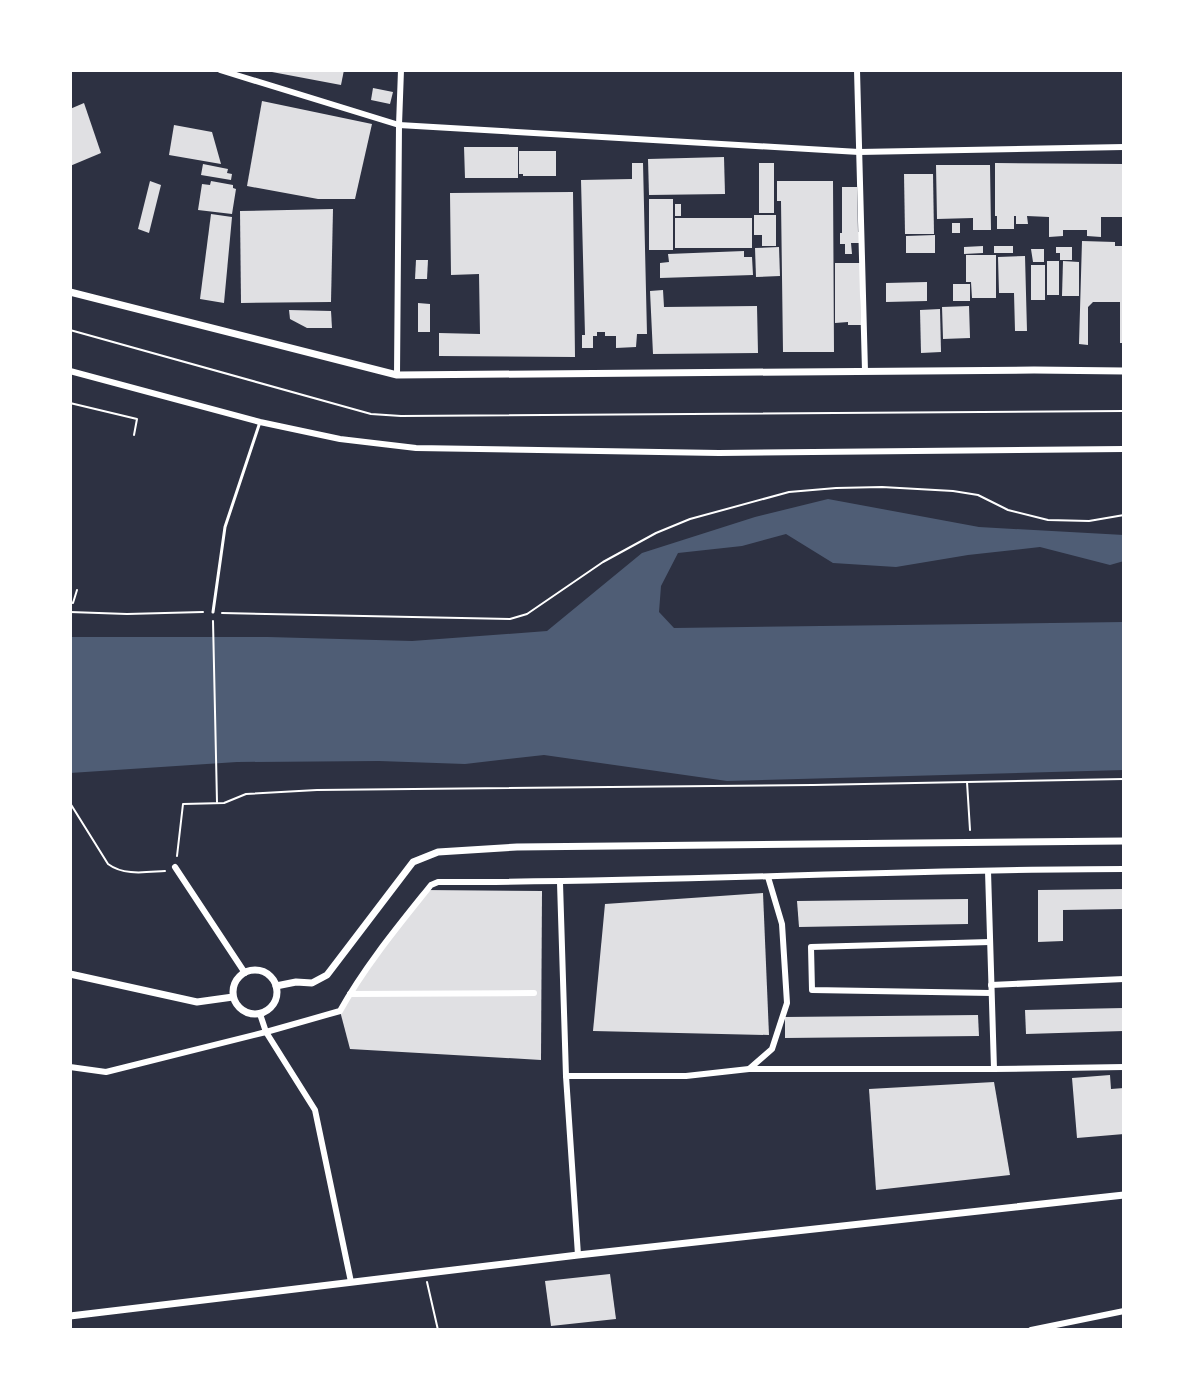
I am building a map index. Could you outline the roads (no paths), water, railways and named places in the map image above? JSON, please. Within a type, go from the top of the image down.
[{"type":"street","points":[[220,70],[399,125],[859,152],[1124,147]]},
{"type":"street","points":[[397,375],[401,70]]},
{"type":"street","points":[[857,70],[865,371]]},
{"type":"street","points":[[70,292],[397,375],[1124,371]]},
{"type":"street","points":[[70,371],[260,422],[340,439],[416,448],[719,453],[1124,449]]},
{"type":"street","points":[[276,986],[312,983],[327,975],[413,862],[438,852],[517,847],[1124,841]]},
{"type":"street","points":[[175,867],[245,973]]},
{"type":"street","points":[[70,1067],[106,1072],[340,1011],[431,885],[438,882],[560,883],[1124,869]]},
{"type":"street","points":[[988,871],[994,1069]]},
{"type":"street","points":[[749,1069],[772,1049],[787,1003],[782,924],[768,877]]},
{"type":"street","points":[[560,883],[566,1076],[578,1255]]},
{"type":"street","points":[[990,942],[811,947],[812,990],[991,989],[1124,979]]},
{"type":"street","points":[[260,971],[267,974],[276,986],[276,1001],[267,1011],[253,1014],[240,1009],[233,997],[235,983],[245,973],[260,971]]},
{"type":"street","points":[[70,974],[197,1002],[233,997]]},
{"type":"street","points":[[350,994],[534,993]]},
{"type":"street","points":[[260,1014],[266,1032],[315,1110],[351,1282]]},
{"type":"street","points":[[566,1076],[686,1076],[749,1069],[1124,1067]]},
{"type":"street","points":[[70,1316],[578,1255],[1124,1195]]},
{"type":"street","points":[[1031,1330],[1124,1311]]},
{"type":"lane","points":[[213,612],[225,527],[260,422]]},
{"type":"water","points":[[828,499],[979,527],[1124,535],[1124,561],[1110,565],[1040,547],[896,567],[833,563],[786,534],[742,546],[678,553],[661,586],[659,612],[674,628],[1124,622],[1124,770],[727,781],[544,755],[465,764],[237,762],[70,773],[70,637],[412,641],[547,631],[642,553],[755,517]]}]
